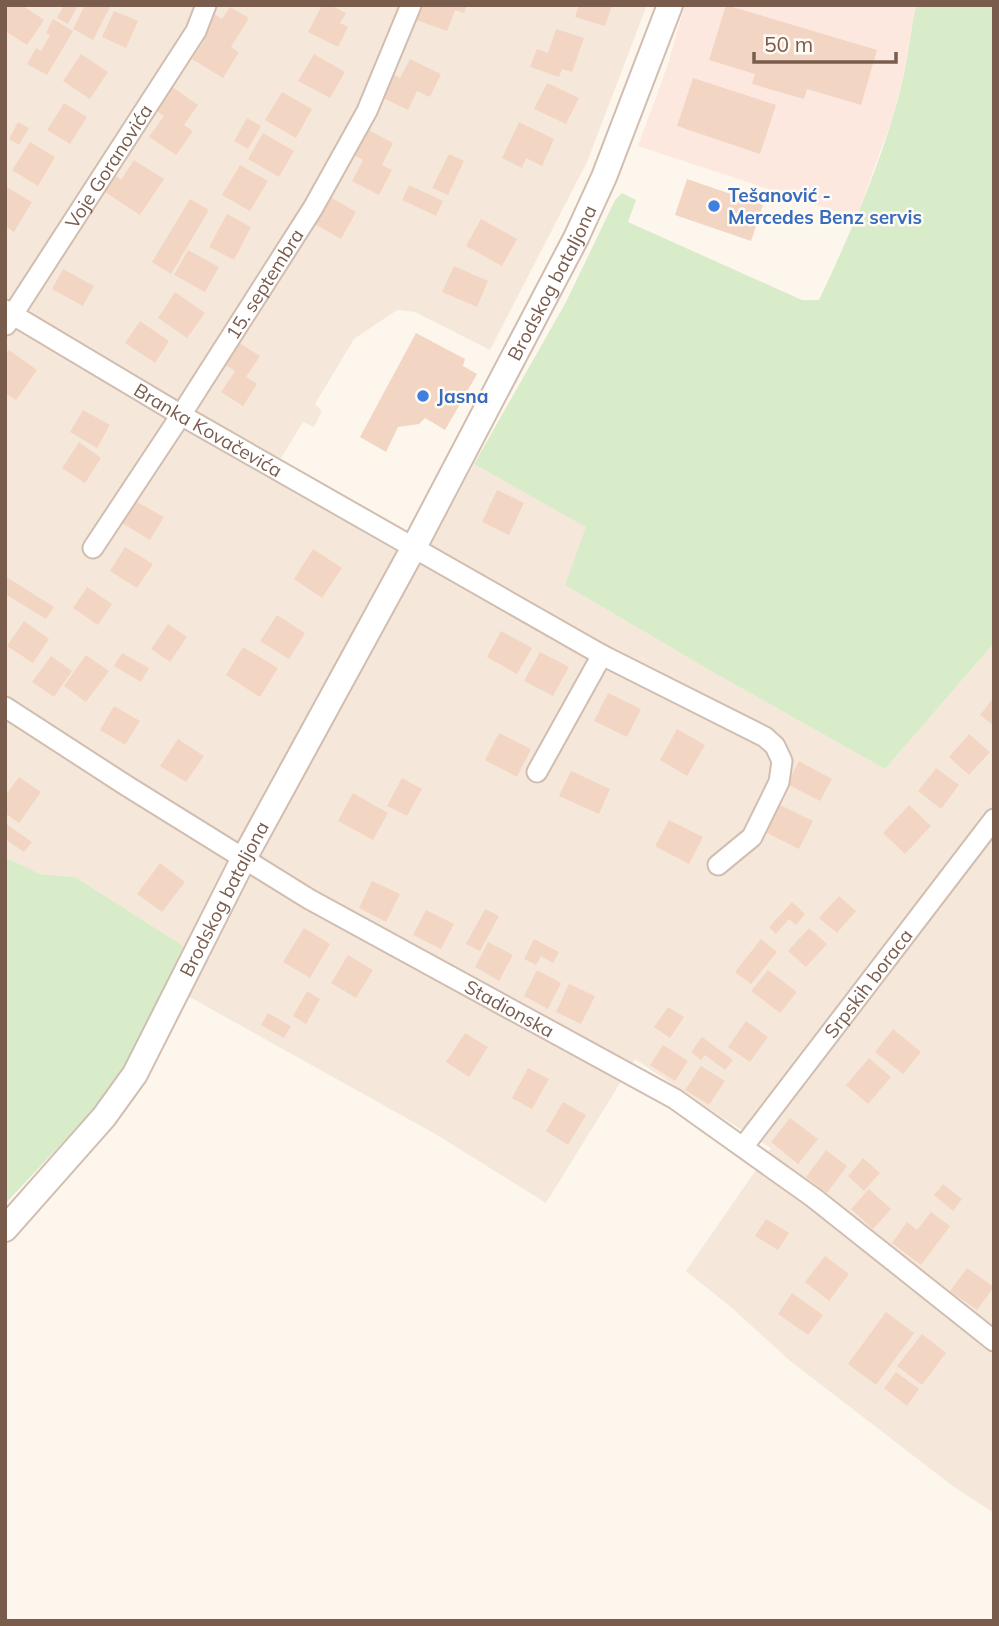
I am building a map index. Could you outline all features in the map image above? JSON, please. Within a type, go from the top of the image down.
[{"type":"street","name":"Voje Goranovića","points":[[8,317],[196,31],[206,5]]},
{"type":"street","name":"15. septembra","points":[[93,548],[313,208],[368,111],[411,5]]},
{"type":"street","name":"Brodskog bataljona","points":[[5,1230],[104,1117],[135,1074],[243,860],[413,548],[576,238],[604,177],[670,5]]},
{"type":"street","name":"Branka Kovačevića","points":[[8,317],[413,548]]},
{"type":"street","points":[[413,548],[602,655],[765,737],[775,747],[782,761],[779,782],[774,793],[752,837],[718,865]]},
{"type":"street","points":[[537,772],[602,655]]},
{"type":"street","name":"Stadionska","points":[[5,706],[243,860],[309,899],[675,1099],[814,1198],[994,1341]]},
{"type":"street","name":"Srpskih boraca","points":[[743,1147],[994,819]]},
{"type":"shaded area","points":[[5,5],[647,5],[587,162],[490,350],[415,312],[397,310],[354,339],[315,404],[322,411],[314,427],[303,422],[269,478],[420,565],[474,464],[587,527],[565,585],[885,769],[994,643],[994,1513],[954,1487],[789,1360],[686,1271],[771,1148],[635,1059],[546,1203],[437,1135],[168,985],[75,877],[40,874],[5,857]]},
{"type":"shaded area","points":[[685,5],[916,5],[903,78],[892,119],[856,218],[638,146],[668,64]]},
{"type":"green space","points":[[916,5],[994,5],[994,643],[885,769],[565,585],[586,527],[474,464],[566,302],[615,200],[622,193],[636,200],[628,222],[802,300],[819,300],[855,219],[887,136],[903,79]]},
{"type":"green space","points":[[5,857],[40,874],[75,877],[186,948],[148,1027],[109,1093],[5,1204]]},
{"type":"building","points":[[5,5],[22,5],[44,20],[27,45],[5,31]]},
{"type":"building","points":[[64,5],[78,5],[68,24],[57,18]]},
{"type":"building","points":[[85,5],[111,5],[93,40],[73,29]]},
{"type":"building","points":[[322,5],[330,5],[346,13],[340,23],[348,27],[338,47],[308,32]]},
{"type":"building","points":[[421,5],[467,5],[464,13],[455,10],[447,31],[416,20]]},
{"type":"building","points":[[579,5],[612,5],[605,26],[575,17]]},
{"type":"building","points":[[726,5],[877,50],[861,105],[807,89],[804,99],[752,84],[755,74],[709,60]]},
{"type":"building","points":[[230,7],[249,18],[231,47],[239,52],[223,78],[192,59],[204,41],[198,37],[212,13],[222,19]]},
{"type":"building","points":[[114,11],[138,21],[126,48],[102,37]]},
{"type":"building","points":[[53,19],[73,31],[47,75],[27,64],[36,48],[41,51],[50,35],[46,33]]},
{"type":"building","points":[[556,29],[584,38],[572,72],[562,69],[559,77],[530,67],[537,49],[548,53]]},
{"type":"building","points":[[81,54],[108,72],[90,99],[63,81]]},
{"type":"building","points":[[314,54],[345,72],[330,98],[298,81]]},
{"type":"building","points":[[410,59],[441,74],[430,97],[417,91],[408,110],[379,96],[390,73],[400,78]]},
{"type":"building","points":[[693,78],[776,105],[760,154],[677,126]]},
{"type":"building","points":[[547,83],[579,98],[566,124],[534,109]]},
{"type":"building","points":[[171,86],[198,105],[184,125],[193,131],[176,155],[149,137],[164,116],[155,110]]},
{"type":"building","points":[[282,92],[312,109],[296,138],[265,120]]},
{"type":"building","points":[[64,103],[87,117],[70,144],[47,130]]},
{"type":"building","points":[[247,118],[261,126],[248,149],[234,141]]},
{"type":"building","points":[[18,122],[29,128],[19,145],[9,139]]},
{"type":"building","points":[[519,122],[554,139],[542,166],[526,158],[522,168],[502,158]]},
{"type":"building","points":[[363,127],[393,143],[382,165],[392,170],[379,195],[352,181],[363,160],[350,153]]},
{"type":"building","points":[[263,133],[294,151],[279,177],[248,159]]},
{"type":"building","points":[[30,142],[55,157],[38,186],[12,170]]},
{"type":"building","points":[[449,154],[464,161],[448,195],[432,188]]},
{"type":"building","points":[[134,160],[164,179],[140,215],[105,192],[116,176],[121,180]]},
{"type":"building","points":[[240,165],[268,181],[250,211],[222,195]]},
{"type":"building","points":[[687,179],[763,205],[751,241],[675,215]]},
{"type":"building","points":[[409,185],[443,201],[436,216],[402,200]]},
{"type":"building","points":[[5,186],[32,202],[14,232],[5,226]]},
{"type":"building","points":[[330,197],[356,212],[341,239],[315,224]]},
{"type":"building","points":[[190,199],[209,210],[171,274],[152,262]]},
{"type":"building","points":[[227,214],[251,227],[234,260],[209,247]]},
{"type":"building","points":[[481,219],[517,239],[502,266],[466,246]]},
{"type":"building","points":[[188,250],[219,267],[205,292],[174,275]]},
{"type":"building","points":[[454,266],[488,281],[477,307],[442,292]]},
{"type":"building","points":[[63,269],[94,286],[83,306],[52,289]]},
{"type":"building","points":[[175,292],[205,313],[187,338],[158,318]]},
{"type":"building","points":[[140,321],[169,341],[155,363],[125,343]]},
{"type":"building","name":"Jasna","points":[[416,333],[465,359],[463,366],[477,374],[445,430],[425,418],[419,424],[398,427],[386,452],[360,437]]},
{"type":"building","points":[[235,340],[260,356],[246,377],[257,384],[243,406],[221,392],[235,371],[221,362]]},
{"type":"building","points":[[9,350],[37,370],[16,400],[5,393],[5,355]]},
{"type":"building","points":[[83,410],[110,425],[97,448],[70,432]]},
{"type":"building","points":[[79,442],[101,458],[85,483],[62,468]]},
{"type":"building","points":[[497,490],[524,503],[509,535],[482,522]]},
{"type":"building","points":[[135,501],[164,517],[150,540],[122,523]]},
{"type":"building","points":[[125,547],[153,564],[137,588],[110,571]]},
{"type":"building","points":[[313,549],[342,568],[322,598],[294,579]]},
{"type":"building","points":[[5,576],[54,607],[46,619],[5,594]]},
{"type":"building","points":[[87,587],[112,604],[98,625],[73,608]]},
{"type":"building","points":[[277,615],[305,633],[289,659],[260,641]]},
{"type":"building","points":[[24,621],[49,639],[33,663],[7,646]]},
{"type":"building","points":[[168,624],[187,637],[170,662],[151,649]]},
{"type":"building","points":[[501,631],[532,648],[517,674],[487,657]]},
{"type":"building","points":[[243,647],[278,668],[260,697],[226,675]]},
{"type":"building","points":[[540,652],[569,667],[553,696],[524,681]]},
{"type":"building","points":[[122,653],[149,668],[141,682],[114,666]]},
{"type":"building","points":[[86,655],[109,671],[86,702],[64,686]]},
{"type":"building","points":[[51,656],[72,671],[54,697],[32,682]]},
{"type":"building","points":[[608,693],[641,709],[627,737],[594,721]]},
{"type":"building","points":[[994,697],[994,726],[980,715]]},
{"type":"building","points":[[114,706],[140,721],[125,745],[100,730]]},
{"type":"building","points":[[677,729],[705,745],[687,776],[660,760]]},
{"type":"building","points":[[499,733],[531,749],[517,777],[485,760]]},
{"type":"building","points":[[969,734],[990,752],[969,775],[949,757]]},
{"type":"building","points":[[178,739],[204,756],[186,782],[160,766]]},
{"type":"building","points":[[799,761],[832,779],[820,801],[787,784]]},
{"type":"building","points":[[936,768],[959,785],[941,809],[918,791]]},
{"type":"building","points":[[571,771],[610,789],[599,814],[559,796]]},
{"type":"building","points":[[19,777],[41,792],[19,823],[5,813],[5,796]]},
{"type":"building","points":[[402,778],[422,789],[407,816],[387,806]]},
{"type":"building","points":[[353,793],[388,813],[373,840],[338,821]]},
{"type":"building","points":[[776,803],[813,821],[799,849],[763,831]]},
{"type":"building","points":[[909,805],[931,826],[905,854],[883,833]]},
{"type":"building","points":[[669,820],[703,837],[689,864],[655,846]]},
{"type":"building","points":[[5,823],[32,842],[24,852],[5,839]]},
{"type":"building","points":[[160,863],[185,882],[162,912],[137,894]]},
{"type":"building","points":[[372,881],[400,894],[386,922],[359,908]]},
{"type":"building","points":[[839,896],[856,911],[837,933],[819,918]]},
{"type":"building","points":[[792,902],[805,914],[796,925],[789,919],[776,934],[769,927]]},
{"type":"building","points":[[485,909],[499,916],[480,951],[466,944]]},
{"type":"building","points":[[426,910],[454,924],[441,949],[413,935]]},
{"type":"building","points":[[304,928],[330,944],[310,978],[283,962]]},
{"type":"building","points":[[809,928],[827,944],[806,967],[788,951]]},
{"type":"building","points":[[534,939],[559,952],[553,963],[541,956],[536,965],[524,959]]},
{"type":"building","points":[[761,939],[777,952],[751,984],[735,972]]},
{"type":"building","points":[[488,942],[513,955],[499,981],[475,967]]},
{"type":"building","points":[[348,955],[373,970],[356,998],[331,983]]},
{"type":"building","points":[[537,970],[561,983],[548,1009],[524,996]]},
{"type":"building","points":[[768,970],[797,992],[780,1013],[751,991]]},
{"type":"building","points":[[569,984],[595,996],[581,1024],[556,1012]]},
{"type":"building","points":[[307,991],[320,999],[306,1024],[293,1016]]},
{"type":"building","points":[[668,1007],[684,1017],[670,1038],[654,1027]]},
{"type":"building","points":[[268,1013],[291,1026],[284,1038],[261,1025]]},
{"type":"building","points":[[746,1021],[768,1037],[750,1062],[728,1047]]},
{"type":"building","points":[[893,1029],[921,1052],[903,1074],[875,1052]]},
{"type":"building","points":[[465,1033],[488,1047],[469,1077],[446,1062]]},
{"type":"building","points":[[702,1037],[733,1060],[725,1070],[705,1055],[701,1060],[691,1052]]},
{"type":"building","points":[[663,1045],[688,1061],[675,1081],[650,1065]]},
{"type":"building","points":[[869,1058],[891,1077],[868,1104],[846,1085]]},
{"type":"building","points":[[701,1066],[725,1081],[709,1105],[685,1090]]},
{"type":"building","points":[[528,1068],[549,1079],[532,1109],[512,1098]]},
{"type":"building","points":[[563,1102],[586,1115],[568,1145],[546,1131]]},
{"type":"building","points":[[790,1118],[818,1139],[798,1164],[771,1142]]},
{"type":"building","points":[[826,1150],[847,1166],[827,1193],[806,1177]]},
{"type":"building","points":[[863,1158],[880,1173],[864,1191],[848,1176]]},
{"type":"building","points":[[943,1184],[962,1199],[953,1211],[934,1195]]},
{"type":"building","points":[[869,1189],[891,1209],[873,1229],[851,1209]]},
{"type":"building","points":[[931,1212],[950,1226],[921,1265],[892,1243],[907,1222],[917,1230]]},
{"type":"building","points":[[766,1219],[789,1233],[778,1250],[755,1236]]},
{"type":"building","points":[[825,1256],[849,1274],[829,1301],[805,1282]]},
{"type":"building","points":[[967,1268],[994,1287],[977,1310],[950,1291]]},
{"type":"building","points":[[792,1293],[823,1315],[808,1335],[778,1314]]},
{"type":"building","points":[[886,1312],[914,1333],[876,1385],[848,1364]]},
{"type":"building","points":[[922,1334],[946,1353],[922,1385],[897,1366]]},
{"type":"building","points":[[896,1372],[919,1389],[907,1406],[884,1388]]},
{"type":"place","name":"Tešanović - Mercedes Benz servis","points":[[714,206]]},
{"type":"place","name":"Jasna","points":[[423,396]]}]
